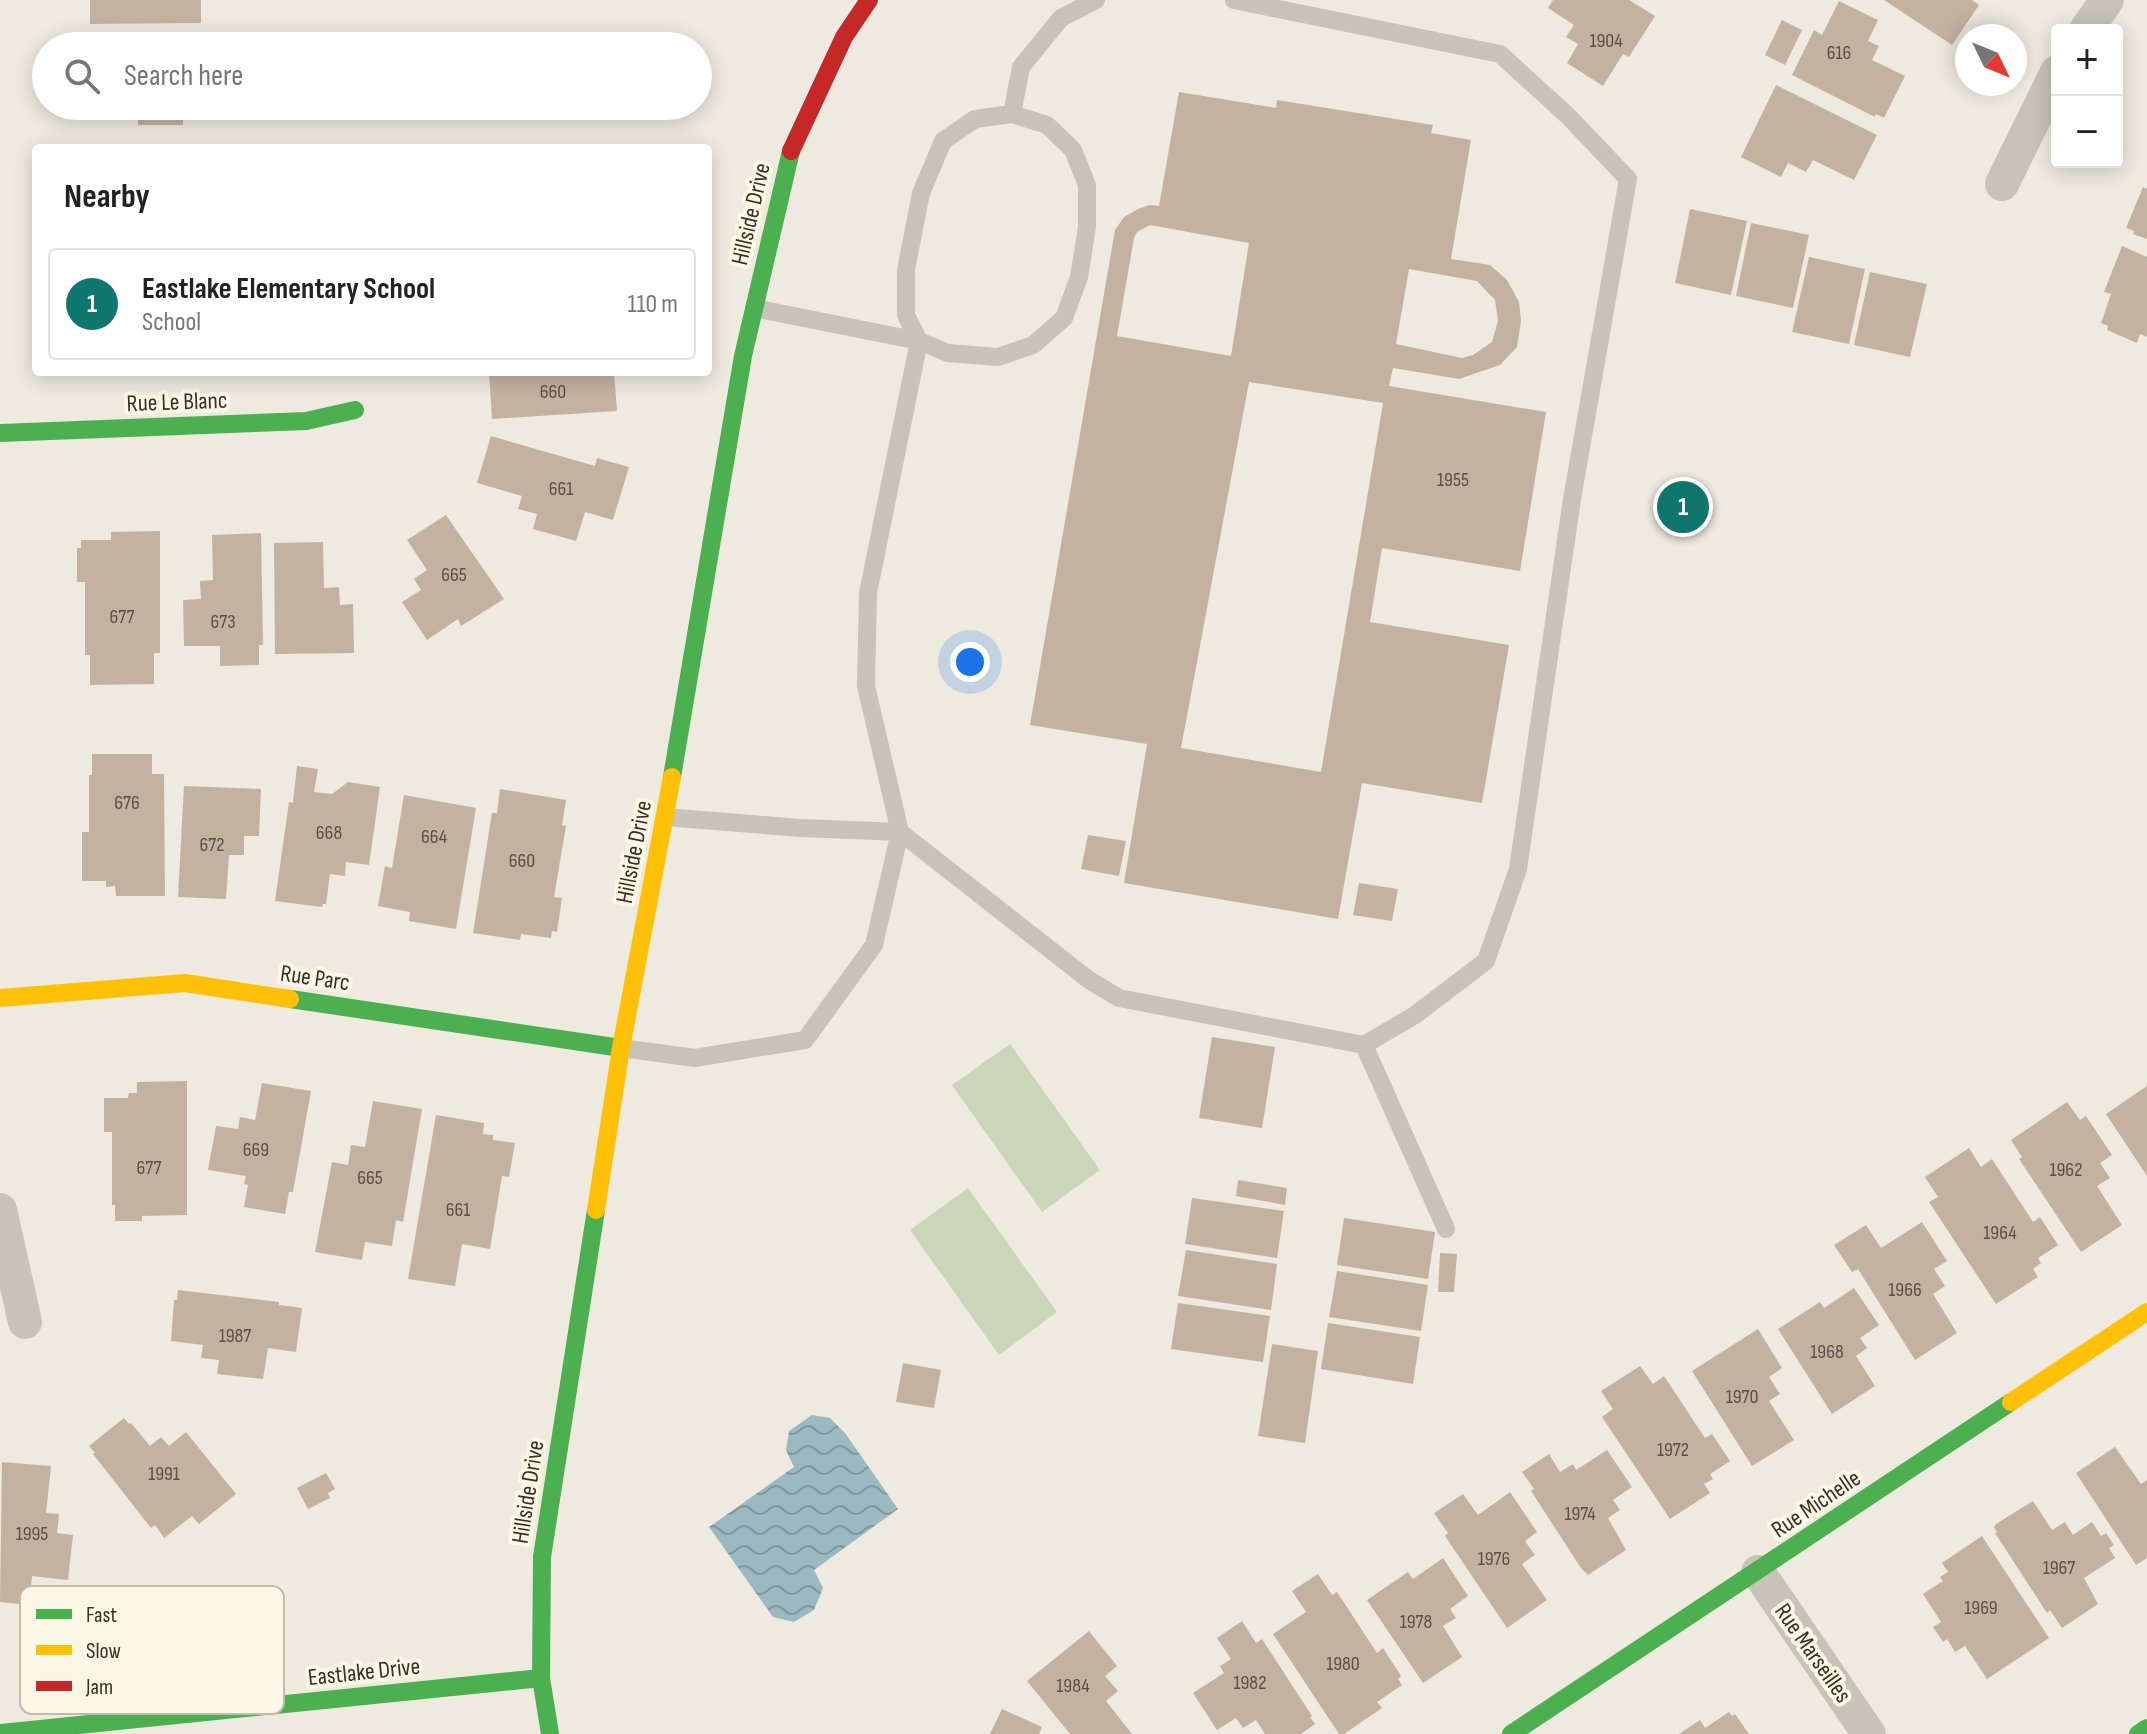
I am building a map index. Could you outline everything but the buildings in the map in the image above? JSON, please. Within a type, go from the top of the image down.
[{"type":"street","name":"Hillside Drive","points":[[550,1734],[541,1678],[542,1557],[621,1048],[665,817],[740,371],[789,155],[844,37],[869,0]]},
{"type":"street","points":[[2090,24],[2107,0]]},
{"type":"street","points":[[2002,184],[2051,84]]},
{"type":"street","name":"Rue Le Blanc","points":[[0,433],[306,421],[355,410]]},
{"type":"street","name":"Rue Parc","points":[[0,998],[185,983],[621,1048]]},
{"type":"street","points":[[0,1210],[25,1322]]},
{"type":"street","name":"Rue Michelle","points":[[1511,1734],[2147,1312]]},
{"type":"street","name":"Rue Marseilles","points":[[1758,1572],[1869,1734]]},
{"type":"street","name":"Eastlake Drive","points":[[284,1704],[541,1678]]},
{"type":"street","name":"Eastlake Drive","points":[[0,1733],[187,1714]]},
{"type":"street","points":[[2138,1734],[2147,1728]]},
{"type":"lane","points":[[1012,114],[1021,67],[1061,18],[1096,0]]},
{"type":"lane","points":[[665,817],[900,832],[1089,980],[1119,998],[1364,1045],[1415,1015],[1486,961],[1518,869],[1572,499],[1628,179],[1569,117],[1500,54],[1234,0]]},
{"type":"lane","points":[[621,1048],[695,1058],[805,1040],[874,945],[900,832],[866,686],[868,593],[919,341],[906,315],[906,270],[921,193],[943,141],[975,119],[1012,114],[1047,125],[1073,150],[1087,185],[1087,227],[1079,277],[1064,318],[1033,345],[998,357],[948,353],[919,341],[754,308]]},
{"type":"lane","points":[[1364,1045],[1446,1229]]},
{"type":"green space","points":[[1010,1044],[1100,1170],[1042,1212],[952,1085]]},
{"type":"green space","points":[[968,1188],[1057,1312],[999,1355],[910,1230]]},
{"type":"water","points":[[812,1415],[830,1418],[845,1433],[898,1509],[814,1570],[823,1588],[814,1610],[794,1622],[773,1617],[709,1527],[794,1467],[786,1450],[789,1431]]},
{"type":"traffic: fast","points":[[672,777],[743,356],[791,151]]},
{"type":"traffic: fast","points":[[0,433],[306,421],[355,410]]},
{"type":"traffic: fast","points":[[290,999],[621,1048]]},
{"type":"traffic: fast","points":[[550,1734],[541,1678],[542,1557],[596,1210]]},
{"type":"traffic: fast","points":[[1511,1734],[2011,1402]]},
{"type":"traffic: fast","points":[[284,1704],[541,1678]]},
{"type":"traffic: fast","points":[[0,1733],[187,1714]]},
{"type":"traffic: fast","points":[[2138,1734],[2147,1728]]},
{"type":"traffic: slow","points":[[596,1210],[621,1048],[672,777]]},
{"type":"traffic: slow","points":[[0,998],[185,983],[290,999]]},
{"type":"traffic: slow","points":[[2011,1402],[2147,1312]]},
{"type":"traffic: jam","points":[[791,151],[844,37],[869,0]]},
{"type":"place","name":"Eastlake Elementary School","points":[[1683,507]]}]
